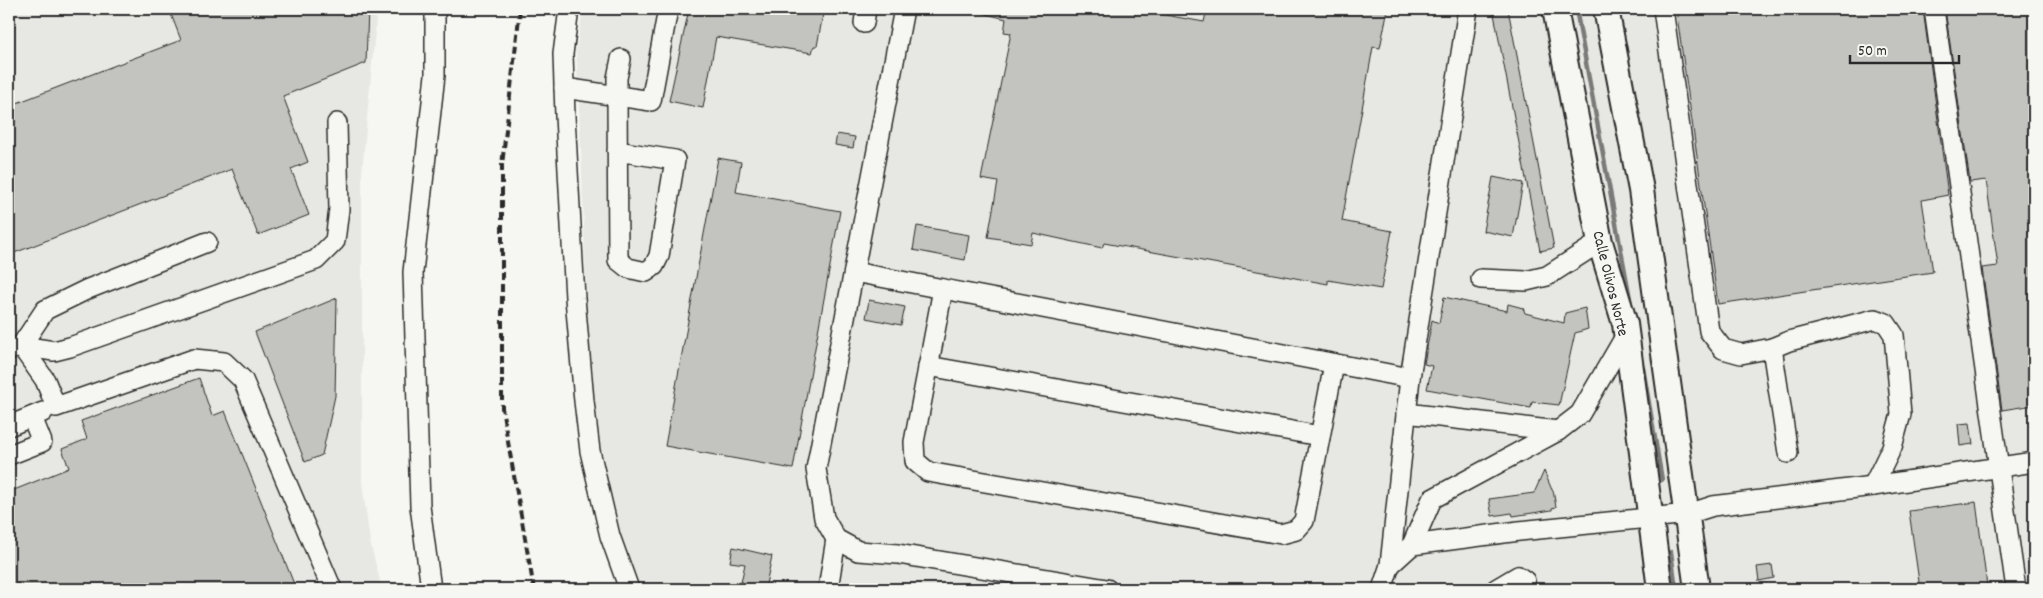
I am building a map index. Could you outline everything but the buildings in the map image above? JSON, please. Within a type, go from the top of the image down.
[{"type":"main road","name":"Calle Olivos Norte","points":[[1555,9],[1600,242],[1620,302],[1626,335],[1660,589]]},
{"type":"main road","points":[[1606,9],[1633,144],[1688,514],[1697,589]]},
{"type":"street","points":[[432,589],[420,506],[413,272],[435,74],[435,9]]},
{"type":"street","points":[[569,9],[563,54],[564,88],[575,298],[584,401],[590,451],[610,536],[629,589]]},
{"type":"street","points":[[564,88],[651,101],[668,9]]},
{"type":"street","points":[[904,9],[816,469],[824,518],[836,539],[858,551],[898,554],[1107,589]]},
{"type":"street","points":[[1382,589],[1390,565],[1410,378],[1468,9]]},
{"type":"street","points":[[1663,9],[1709,332],[1723,350],[1740,354],[1772,348],[1789,341],[1875,319],[1886,323],[1894,335],[1901,414],[1892,447],[1873,486]]},
{"type":"street","points":[[1934,9],[2016,589]]},
{"type":"street","points":[[617,151],[675,160],[658,256],[654,266],[646,272],[628,268],[618,260],[617,151],[617,78],[621,59]]},
{"type":"street","points":[[15,349],[54,351],[70,347],[316,260],[336,241],[339,209],[337,124]]},
{"type":"street","points":[[15,349],[45,310],[88,289],[207,242]]},
{"type":"street","points":[[1482,279],[1526,281],[1548,276],[1600,242]]},
{"type":"street","points":[[854,272],[1410,378]]},
{"type":"street","points":[[943,289],[914,442],[915,461],[928,472],[1281,534],[1296,530],[1304,521],[1334,364]]},
{"type":"street","points":[[1390,565],[1412,545],[1432,499],[1558,431],[1580,414],[1626,335]]},
{"type":"street","points":[[1772,348],[1788,453]]},
{"type":"street","points":[[15,349],[45,380],[56,407]]},
{"type":"street","points":[[9,426],[56,407],[194,359],[224,362],[243,380],[332,589]]},
{"type":"street","points":[[928,366],[1320,436]]},
{"type":"street","points":[[1406,413],[1558,431]]},
{"type":"street","points":[[9,455],[42,442],[32,417]]},
{"type":"street","points":[[1412,545],[1519,531],[1688,514],[1713,506],[1873,486],[2034,462]]},
{"type":"street","points":[[828,589],[836,539]]},
{"type":"street","points":[[1496,589],[1518,576],[1525,582],[1526,589]]},
{"type":"shaded area","points":[[9,9],[377,9],[362,172],[362,482],[370,542],[382,589],[9,589]]},
{"type":"shaded area","points":[[583,9],[2034,9],[2034,589],[625,589],[592,450],[576,51]]},
{"type":"waterway","points":[[1576,9],[1631,304]]},
{"type":"waterway","points":[[1643,368],[1662,480]]},
{"type":"waterway","points":[[1671,552],[1676,589]]},
{"type":"railway","points":[[520,9],[502,165],[502,408],[534,589]]}]
